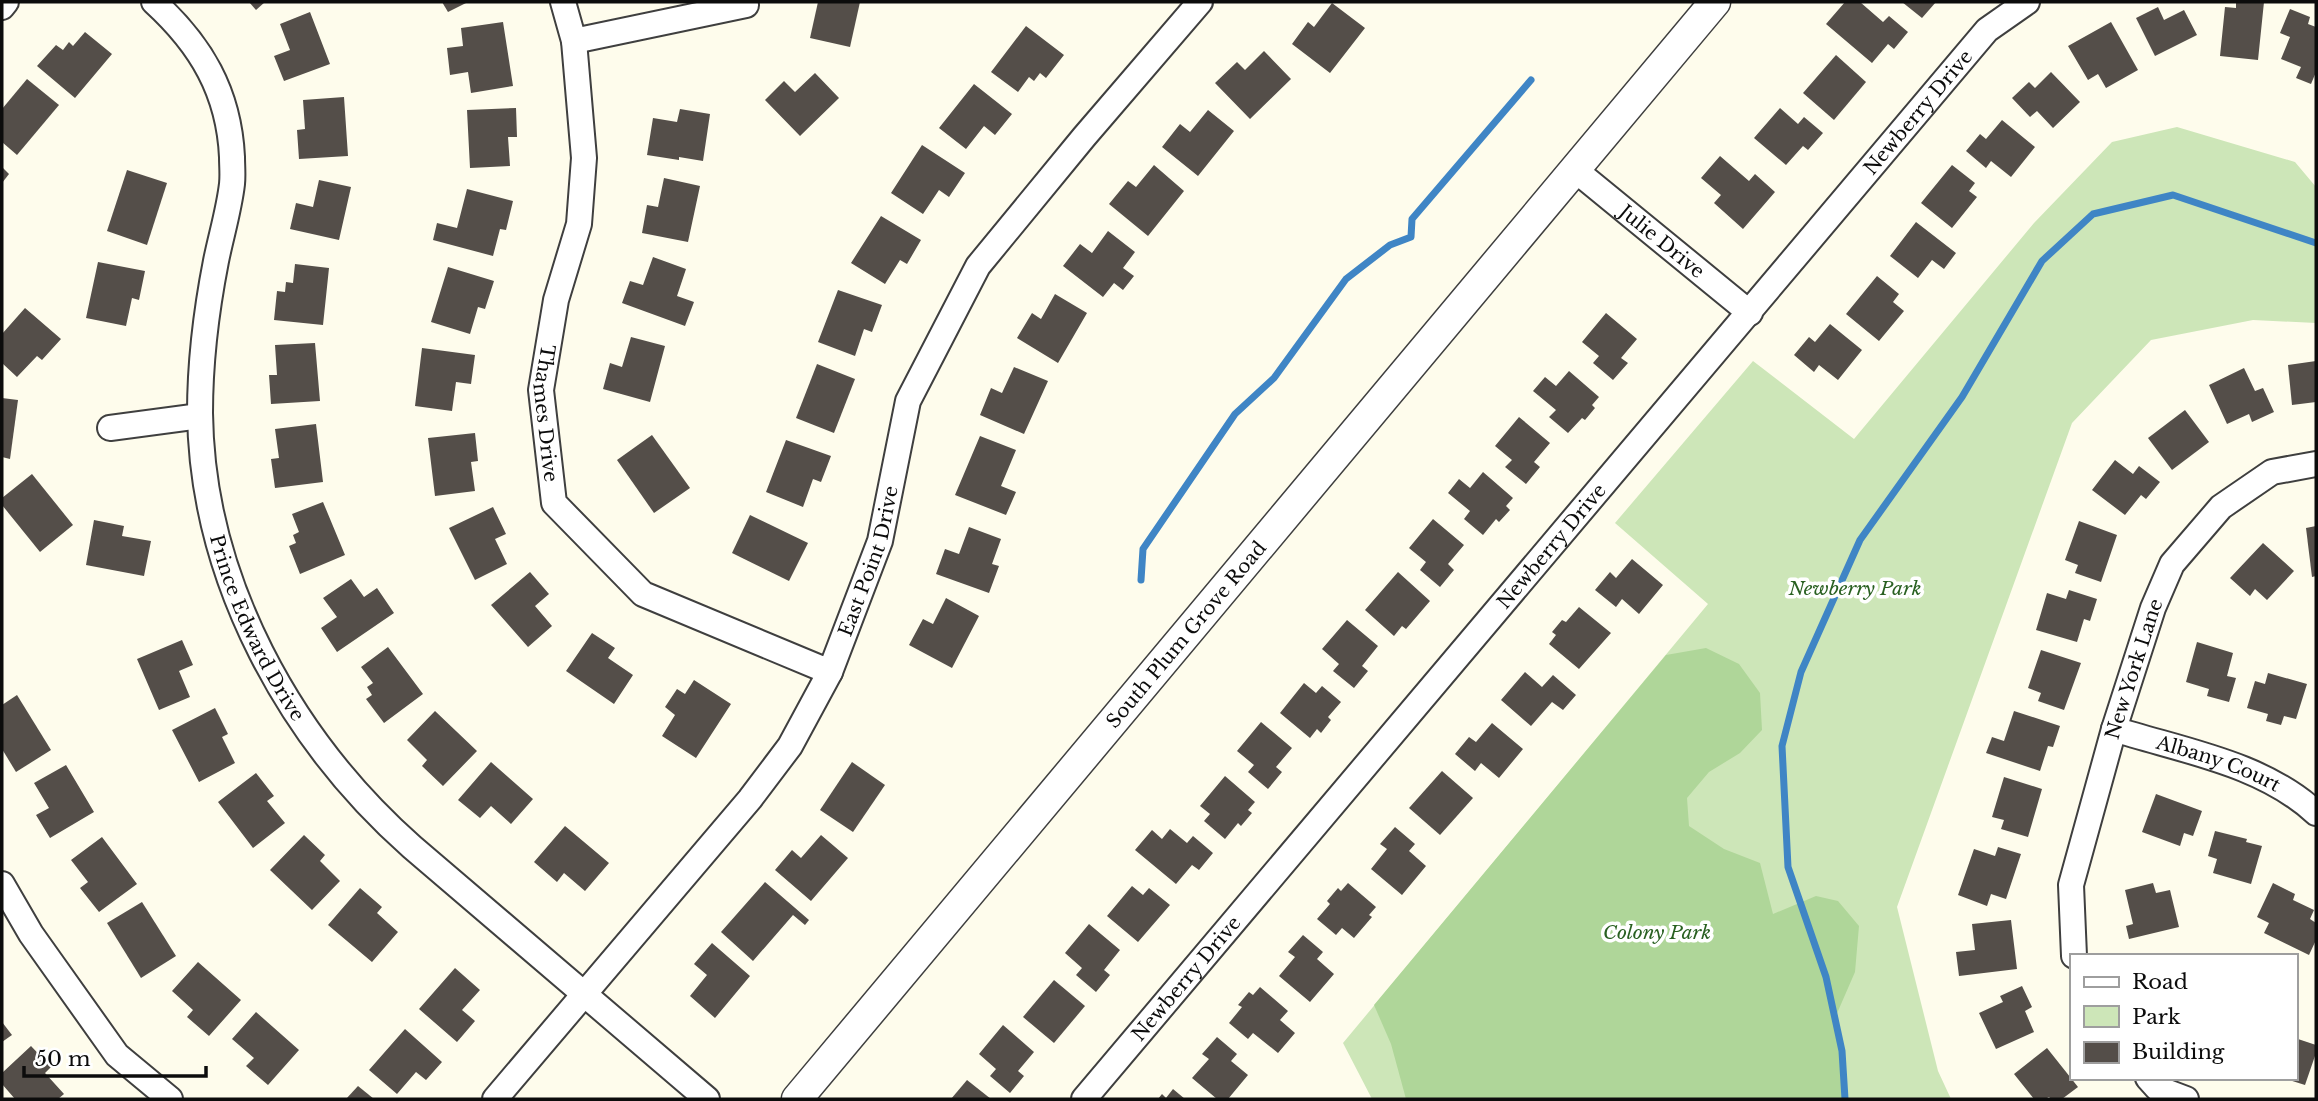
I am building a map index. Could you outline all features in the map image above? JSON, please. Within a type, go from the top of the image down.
[{"type":"street","points":[[2,7],[6,2]]},
{"type":"street","name":"Prince Edward Drive","points":[[154,2],[185,32],[206,63],[223,102],[231,139],[233,182],[215,262],[202,343],[200,416],[207,487],[224,560],[246,620],[295,713],[330,762],[367,805],[412,848],[707,1099]]},
{"type":"street","name":"Thames Drive","points":[[563,2],[573,41],[584,158],[579,224],[556,300],[541,390],[555,503],[643,594],[830,671]]},
{"type":"street","name":"East Point Drive","points":[[495,1099],[790,746],[830,671],[880,541],[908,401],[978,267],[1084,137],[1200,2]]},
{"type":"street","name":"South Plum Grove Road","points":[[797,1099],[1715,2]]},
{"type":"street","name":"Newberry Drive","points":[[1084,1099],[1987,30],[2027,2]]},
{"type":"street","points":[[573,41],[747,5]]},
{"type":"street","name":"Julie Drive","points":[[1574,169],[1750,313]]},
{"type":"street","points":[[110,428],[200,416]]},
{"type":"street","name":"New York Lane","points":[[2074,954],[2071,885],[2114,729],[2153,608],[2172,564],[2221,507],[2272,472],[2316,464]]},
{"type":"street","name":"Albany Court","points":[[2114,729],[2244,768],[2299,797],[2316,813]]},
{"type":"street","points":[[2,884],[31,934],[117,1055],[170,1099]]},
{"type":"street","points":[[2150,1080],[2157,1087],[2186,1099]]},
{"type":"green space","name":"Newberry Park","points":[[2177,127],[2295,162],[2316,187],[2316,323],[2253,320],[2151,340],[2072,423],[1897,907],[1938,1071],[1951,1099],[1372,1099],[1343,1043],[1708,604],[1615,523],[1753,361],[1854,439],[2034,223],[2112,142]]},
{"type":"green space","name":"Colony Park","points":[[1706,648],[1739,664],[1760,693],[1762,730],[1740,753],[1709,772],[1687,798],[1689,826],[1724,849],[1760,863],[1773,914],[1816,896],[1838,901],[1859,926],[1855,972],[1835,1018],[1842,1051],[1845,1099],[1406,1099],[1391,1044],[1374,1005],[1666,655]]},
{"type":"building","points":[[249,2],[265,2],[256,10]]},
{"type":"building","points":[[442,2],[468,2],[448,12]]},
{"type":"building","points":[[818,2],[860,2],[850,47],[810,38]]},
{"type":"building","points":[[1845,2],[1860,2],[1883,22],[1889,16],[1908,32],[1894,49],[1888,44],[1872,63],[1826,24]]},
{"type":"building","points":[[1902,2],[1936,2],[1922,18]]},
{"type":"building","points":[[2236,2],[2264,2],[2258,60],[2220,56],[2225,7],[2236,8]]},
{"type":"building","points":[[1332,3],[1365,28],[1330,73],[1292,44],[1308,22],[1314,27]]},
{"type":"building","points":[[2158,7],[2164,20],[2184,10],[2197,35],[2155,56],[2136,18]]},
{"type":"building","points":[[2290,9],[2310,17],[2308,24],[2316,27],[2316,72],[2311,84],[2296,78],[2301,67],[2281,59],[2290,37],[2280,33]]},
{"type":"building","points":[[310,12],[330,64],[284,81],[274,56],[290,50],[280,24]]},
{"type":"building","points":[[503,22],[513,86],[471,93],[468,72],[450,75],[447,48],[463,46],[461,28]]},
{"type":"building","points":[[2111,22],[2138,70],[2106,88],[2098,74],[2088,80],[2068,46]]},
{"type":"building","points":[[1026,26],[1064,55],[1046,78],[1040,73],[1034,81],[1029,77],[1018,92],[991,72]]},
{"type":"building","points":[[85,32],[112,54],[75,98],[37,66],[56,45],[63,50],[69,42],[73,46]]},
{"type":"building","points":[[1264,51],[1291,79],[1250,119],[1215,83],[1237,62],[1245,70]]},
{"type":"building","points":[[1836,55],[1866,82],[1834,120],[1803,93]]},
{"type":"building","points":[[2051,72],[2080,102],[2053,128],[2037,111],[2030,117],[2012,98],[2029,82],[2035,88]]},
{"type":"building","points":[[815,73],[839,98],[800,136],[765,100],[784,81],[795,92]]},
{"type":"building","points":[[27,79],[59,105],[17,155],[2,142],[2,109]]},
{"type":"building","points":[[974,84],[1012,114],[995,135],[984,126],[966,149],[939,128]]},
{"type":"building","points":[[344,97],[348,156],[299,159],[297,130],[305,129],[303,100]]},
{"type":"building","points":[[516,108],[517,137],[508,137],[510,166],[470,168],[467,110]]},
{"type":"building","points":[[1780,108],[1798,124],[1804,117],[1823,133],[1808,150],[1803,146],[1786,165],[1754,138]]},
{"type":"building","points":[[680,109],[710,114],[703,161],[647,155],[653,118],[677,122]]},
{"type":"building","points":[[1208,110],[1234,131],[1198,176],[1162,147],[1180,124],[1190,132]]},
{"type":"building","points":[[2002,120],[2035,147],[2011,177],[1991,161],[1986,168],[1966,151],[1980,134],[1986,139]]},
{"type":"building","points":[[922,145],[965,173],[949,197],[939,190],[923,214],[891,193]]},
{"type":"building","points":[[1720,156],[1749,181],[1755,174],[1775,192],[1743,229],[1714,203],[1721,195],[1701,178]]},
{"type":"building","points":[[1154,165],[1184,191],[1148,236],[1109,204],[1128,181],[1136,187]]},
{"type":"building","points":[[1952,165],[1975,183],[1969,191],[1977,197],[1952,228],[1921,203]]},
{"type":"building","points":[[2,167],[9,174],[2,183]]},
{"type":"building","points":[[127,170],[167,183],[147,245],[107,231]]},
{"type":"building","points":[[664,178],[700,186],[688,242],[642,233],[647,205],[658,207]]},
{"type":"building","points":[[319,180],[351,187],[339,240],[290,229],[296,203],[313,207]]},
{"type":"building","points":[[467,189],[513,201],[506,230],[500,229],[493,256],[433,240],[437,223],[457,228]]},
{"type":"building","points":[[881,216],[921,240],[907,264],[900,260],[885,284],[851,263]]},
{"type":"building","points":[[1916,222],[1956,253],[1944,269],[1932,260],[1918,278],[1890,256]]},
{"type":"building","points":[[1108,231],[1135,252],[1123,268],[1134,276],[1123,290],[1114,283],[1103,297],[1063,266],[1080,244],[1092,253]]},
{"type":"building","points":[[653,257],[686,269],[677,296],[694,302],[685,326],[622,303],[630,281],[643,285]]},
{"type":"building","points":[[98,262],[145,271],[139,300],[132,298],[126,326],[86,318]]},
{"type":"building","points":[[295,264],[329,268],[323,325],[274,320],[277,291],[285,292],[286,282],[293,283]]},
{"type":"building","points":[[448,267],[494,281],[485,309],[478,307],[470,334],[431,322]]},
{"type":"building","points":[[1877,276],[1899,294],[1893,302],[1904,311],[1879,341],[1846,314]]},
{"type":"building","points":[[838,290],[882,305],[872,332],[864,329],[855,356],[818,342]]},
{"type":"building","points":[[1055,294],[1087,313],[1058,363],[1017,338],[1032,313],[1041,319]]},
{"type":"building","points":[[25,308],[61,339],[42,360],[37,356],[17,377],[2,363],[2,334]]},
{"type":"building","points":[[1606,313],[1637,339],[1621,358],[1628,363],[1613,380],[1593,363],[1599,356],[1582,342]]},
{"type":"building","points":[[1830,324],[1862,350],[1838,380],[1819,365],[1814,372],[1794,355],[1809,337],[1815,342]]},
{"type":"building","points":[[631,337],[665,346],[650,402],[603,389],[610,363],[622,367]]},
{"type":"building","points":[[315,343],[320,401],[271,404],[269,375],[277,375],[275,345]]},
{"type":"building","points":[[422,348],[475,355],[471,384],[456,382],[452,411],[415,406]]},
{"type":"building","points":[[2316,361],[2316,402],[2292,405],[2288,365]]},
{"type":"building","points":[[817,364],[855,379],[834,433],[796,418]]},
{"type":"building","points":[[1014,367],[1048,381],[1024,434],[980,415],[991,388],[1002,393]]},
{"type":"building","points":[[2244,368],[2255,391],[2263,388],[2274,412],[2252,422],[2249,414],[2227,424],[2209,385]]},
{"type":"building","points":[[1569,371],[1599,397],[1592,405],[1595,408],[1585,420],[1582,418],[1568,433],[1549,417],[1556,410],[1533,391],[1545,377],[1556,386]]},
{"type":"building","points":[[2,398],[18,400],[10,459],[2,457]]},
{"type":"building","points":[[2185,410],[2209,442],[2172,470],[2148,438]]},
{"type":"building","points":[[1519,417],[1550,443],[1534,462],[1540,467],[1526,484],[1505,467],[1512,460],[1495,446]]},
{"type":"building","points":[[316,424],[323,482],[275,488],[271,459],[279,458],[275,429]]},
{"type":"building","points":[[475,433],[478,461],[471,462],[475,491],[435,496],[428,438]]},
{"type":"building","points":[[652,435],[690,488],[654,513],[617,460]]},
{"type":"building","points":[[980,436],[1016,450],[1001,486],[1016,492],[1006,515],[955,495]]},
{"type":"building","points":[[786,440],[831,456],[821,482],[813,479],[803,507],[766,492]]},
{"type":"building","points":[[2115,460],[2133,474],[2139,466],[2160,482],[2146,499],[2141,495],[2125,515],[2092,490]]},
{"type":"building","points":[[1483,472],[1513,498],[1506,506],[1510,510],[1499,522],[1496,519],[1483,535],[1464,519],[1470,511],[1448,493],[1459,479],[1470,488]]},
{"type":"building","points":[[32,474],[73,525],[40,552],[2,505],[2,498]]},
{"type":"building","points":[[323,502],[345,555],[300,574],[289,546],[296,543],[293,535],[299,532],[292,514]]},
{"type":"building","points":[[493,507],[506,534],[495,539],[507,564],[475,580],[449,528]]},
{"type":"building","points":[[750,515],[808,543],[789,581],[732,553]]},
{"type":"building","points":[[1433,519],[1464,545],[1448,564],[1454,570],[1440,587],[1420,570],[1426,562],[1409,548]]},
{"type":"building","points":[[94,520],[124,526],[122,536],[151,541],[144,576],[86,565]]},
{"type":"building","points":[[2079,521],[2117,535],[2101,582],[2075,573],[2078,565],[2065,560]]},
{"type":"building","points":[[2316,526],[2316,576],[2312,577],[2306,528]]},
{"type":"building","points":[[969,527],[1001,539],[992,564],[999,566],[989,593],[936,574],[945,549],[959,554]]},
{"type":"building","points":[[2263,543],[2294,571],[2267,600],[2255,589],[2250,596],[2230,578]]},
{"type":"building","points":[[1632,559],[1663,585],[1639,614],[1622,599],[1616,607],[1595,590],[1610,572],[1616,578]]},
{"type":"building","points":[[530,572],[549,594],[535,606],[552,626],[528,647],[491,605]]},
{"type":"building","points":[[1398,572],[1430,601],[1406,629],[1402,626],[1394,636],[1365,610]]},
{"type":"building","points":[[351,579],[364,597],[377,588],[394,613],[337,652],[321,628],[337,617],[323,598]]},
{"type":"building","points":[[2069,590],[2097,599],[2090,621],[2084,619],[2077,642],[2036,630],[2047,593],[2066,599]]},
{"type":"building","points":[[946,598],[979,616],[952,668],[909,645],[923,619],[933,624]]},
{"type":"building","points":[[1579,607],[1611,633],[1579,669],[1549,644],[1556,635],[1552,632],[1562,620],[1566,622]]},
{"type":"building","points":[[1347,620],[1378,646],[1362,666],[1368,671],[1354,688],[1333,671],[1339,664],[1322,649]]},
{"type":"building","points":[[592,633],[615,648],[608,658],[633,675],[614,704],[566,671]]},
{"type":"building","points":[[182,640],[193,665],[179,671],[190,697],[159,710],[137,659]]},
{"type":"building","points":[[2197,642],[2233,653],[2227,676],[2236,678],[2229,702],[2207,696],[2209,689],[2186,682]]},
{"type":"building","points":[[388,647],[423,694],[384,723],[366,699],[372,695],[367,687],[373,683],[361,667]]},
{"type":"building","points":[[2041,650],[2081,663],[2064,710],[2038,701],[2041,693],[2028,688]]},
{"type":"building","points":[[1525,672],[1542,687],[1553,675],[1576,695],[1563,710],[1552,702],[1531,726],[1501,700]]},
{"type":"building","points":[[2268,673],[2307,684],[2296,719],[2284,716],[2281,725],[2266,721],[2268,714],[2247,708],[2255,681],[2265,684]]},
{"type":"building","points":[[694,680],[731,704],[696,758],[662,736],[675,715],[665,707],[677,689],[685,694]]},
{"type":"building","points":[[1304,683],[1316,693],[1322,686],[1341,702],[1328,717],[1331,720],[1321,733],[1317,729],[1310,738],[1280,713]]},
{"type":"building","points":[[17,695],[51,750],[16,772],[2,749],[2,705]]},
{"type":"building","points":[[215,708],[228,734],[222,737],[235,763],[199,782],[172,730]]},
{"type":"building","points":[[435,711],[477,751],[443,786],[422,766],[427,760],[407,740]]},
{"type":"building","points":[[2014,711],[2060,726],[2053,747],[2048,746],[2040,771],[1986,753],[1992,737],[2004,741]]},
{"type":"building","points":[[1261,722],[1292,748],[1276,767],[1282,772],[1268,789],[1248,772],[1254,765],[1237,751]]},
{"type":"building","points":[[1492,723],[1523,749],[1499,778],[1481,763],[1475,771],[1455,754],[1469,737],[1476,742]]},
{"type":"building","points":[[491,762],[533,799],[511,824],[491,806],[480,818],[458,800]]},
{"type":"building","points":[[852,762],[885,785],[853,832],[820,810]]},
{"type":"building","points":[[66,765],[94,812],[50,838],[36,815],[49,808],[34,783]]},
{"type":"building","points":[[1442,771],[1473,798],[1440,835],[1409,808]]},
{"type":"building","points":[[256,773],[274,796],[267,801],[285,823],[253,848],[218,802]]},
{"type":"building","points":[[1225,776],[1255,802],[1248,810],[1252,813],[1241,826],[1238,823],[1225,839],[1204,821],[1210,814],[1200,806]]},
{"type":"building","points":[[2004,777],[2042,789],[2028,837],[2001,829],[2004,820],[1992,817]]},
{"type":"building","points":[[2156,794],[2202,811],[2193,836],[2184,833],[2180,846],[2142,832]]},
{"type":"building","points":[[565,826],[609,863],[585,891],[564,873],[557,882],[534,862]]},
{"type":"building","points":[[1395,827],[1415,844],[1409,851],[1426,866],[1402,895],[1371,869],[1387,849],[1380,844]]},
{"type":"building","points":[[1170,829],[1187,843],[1193,836],[1213,853],[1199,870],[1192,865],[1176,884],[1135,850],[1152,830],[1162,839]]},
{"type":"building","points":[[2215,831],[2247,839],[2246,842],[2262,846],[2251,884],[2213,873],[2217,859],[2208,856]]},
{"type":"building","points":[[304,835],[325,855],[320,861],[340,881],[312,910],[270,870]]},
{"type":"building","points":[[821,835],[848,858],[811,901],[775,870],[792,850],[801,858]]},
{"type":"building","points":[[102,837],[137,884],[99,912],[80,888],[88,882],[71,860]]},
{"type":"building","points":[[1998,847],[2021,854],[2006,899],[1991,894],[1987,906],[1958,895],[1974,849],[1995,856]]},
{"type":"building","points":[[765,882],[809,920],[805,925],[793,915],[753,961],[721,932]]},
{"type":"building","points":[[1348,883],[1376,907],[1369,915],[1372,917],[1354,938],[1342,928],[1336,935],[1317,919],[1330,904],[1327,901],[1338,888],[1341,891]]},
{"type":"building","points":[[2153,883],[2156,893],[2170,890],[2179,927],[2129,939],[2126,926],[2133,924],[2125,890]]},
{"type":"building","points":[[2273,883],[2295,894],[2293,900],[2314,910],[2310,919],[2316,923],[2316,940],[2309,955],[2264,933],[2269,923],[2257,917]]},
{"type":"building","points":[[1132,886],[1143,895],[1149,888],[1170,905],[1138,942],[1107,916]]},
{"type":"building","points":[[360,888],[382,907],[377,913],[398,932],[372,962],[328,925]]},
{"type":"building","points":[[142,902],[176,956],[141,978],[107,923]]},
{"type":"building","points":[[2011,920],[2017,969],[1959,976],[1956,952],[1975,950],[1972,924]]},
{"type":"building","points":[[1089,924],[1120,950],[1104,970],[1110,975],[1096,992],[1076,975],[1082,968],[1065,953]]},
{"type":"building","points":[[1303,935],[1323,952],[1317,959],[1334,974],[1310,1002],[1279,976],[1295,957],[1288,952]]},
{"type":"building","points":[[712,943],[750,976],[715,1018],[690,996],[707,975],[694,964]]},
{"type":"building","points":[[198,962],[241,1000],[209,1036],[187,1017],[193,1010],[172,991]]},
{"type":"building","points":[[455,968],[480,990],[462,1010],[475,1021],[457,1042],[419,1009]]},
{"type":"building","points":[[1054,980],[1085,1006],[1054,1043],[1023,1017]]},
{"type":"building","points":[[2022,986],[2032,1007],[2025,1011],[2034,1032],[1996,1049],[1979,1013],[2003,1002],[2000,996]]},
{"type":"building","points":[[1260,987],[1288,1011],[1280,1020],[1295,1033],[1278,1053],[1253,1033],[1248,1039],[1229,1023],[1242,1007],[1238,1005],[1249,992],[1253,995]]},
{"type":"building","points":[[256,1012],[299,1050],[268,1085],[246,1066],[254,1058],[232,1039]]},
{"type":"building","points":[[2,1022],[12,1035],[2,1042]]},
{"type":"building","points":[[1003,1025],[1034,1052],[1018,1071],[1024,1076],[1010,1093],[990,1076],[996,1069],[979,1054]]},
{"type":"building","points":[[405,1029],[442,1062],[426,1080],[416,1072],[397,1094],[369,1070]]},
{"type":"building","points":[[1217,1037],[1237,1054],[1231,1061],[1248,1075],[1228,1099],[1217,1099],[1192,1078],[1209,1059],[1202,1054]]},
{"type":"building","points":[[2297,1039],[2316,1045],[2316,1053],[2305,1085],[2289,1080],[2297,1080]]},
{"type":"building","points":[[31,1046],[51,1067],[45,1073],[64,1094],[58,1099],[15,1099],[2,1084],[2,1073]]},
{"type":"building","points":[[2047,1048],[2078,1087],[2062,1099],[2034,1099],[2014,1074]]},
{"type":"building","points":[[967,1080],[991,1099],[951,1099]]},
{"type":"building","points":[[358,1086],[374,1099],[346,1099]]},
{"type":"building","points":[[1173,1089],[1185,1099],[1158,1099],[1162,1094],[1166,1098]]},
{"type":"waterway","points":[[1141,580],[1143,549],[1235,414],[1274,378],[1346,279],[1390,245],[1411,237],[1412,219],[1531,80]]},
{"type":"waterway","points":[[1845,1099],[1842,1051],[1826,977],[1788,867],[1782,746],[1801,672],[1860,540],[1962,397],[2042,261],[2093,214],[2173,195],[2316,243]]}]
